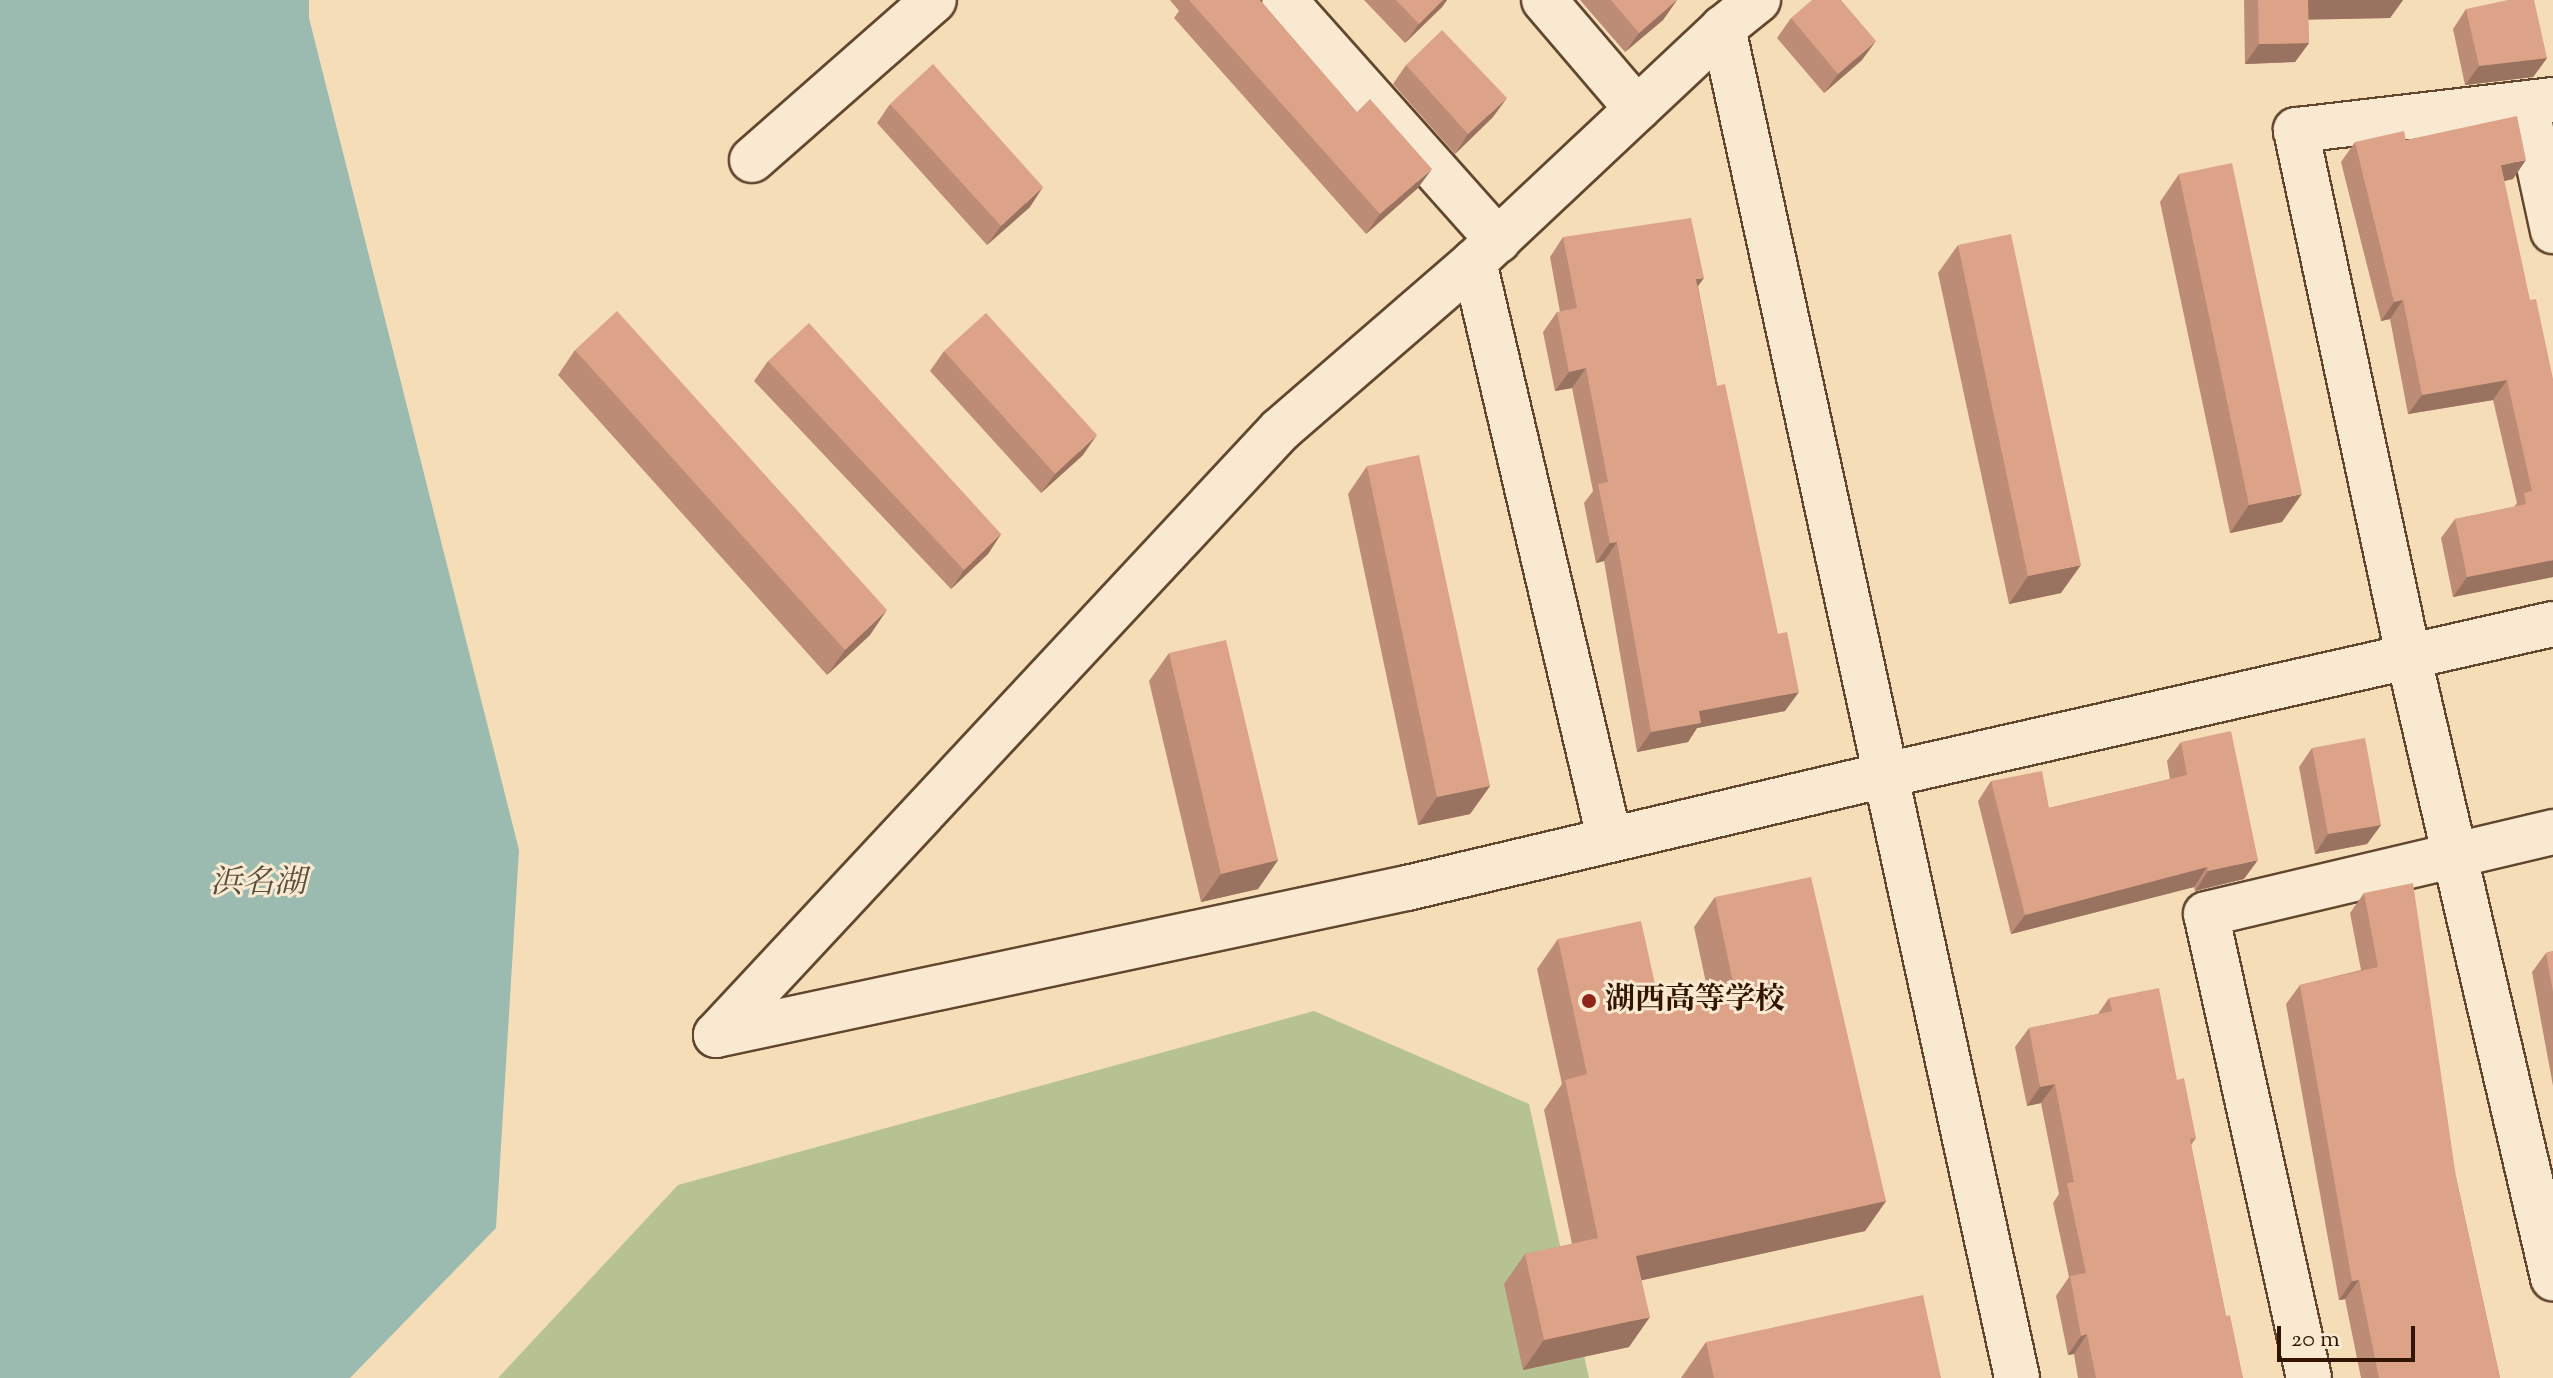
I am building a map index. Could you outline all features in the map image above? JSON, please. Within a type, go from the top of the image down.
[{"type":"street","points":[[752,160],[934,0]]},
{"type":"street","points":[[1284,0],[1486,251],[1609,837]]},
{"type":"street","points":[[1544,0],[1637,109]]},
{"type":"street","points":[[1758,0],[1723,28],[1486,251],[1280,430],[716,1035],[1407,888],[1609,837],[2409,659],[2553,624]]},
{"type":"street","points":[[1723,28],[2017,1378]]},
{"type":"street","points":[[2553,231],[2540,103],[2296,130],[2409,659],[2553,1278]]},
{"type":"street","points":[[2309,1378],[2206,914],[2456,852],[2553,832]]},
{"type":"green space","points":[[1314,1011],[1529,1104],[1589,1378],[498,1378],[678,1185]]},
{"type":"water","name":"浜名湖","points":[[0,0],[309,0],[309,18],[519,850],[496,1228],[350,1378],[0,1378]]},
{"type":"building","points":[[1189,0],[1260,0],[1357,112],[1370,99],[1432,169],[1380,214]]},
{"type":"building","points":[[1396,0],[1443,0],[1419,24]]},
{"type":"building","points":[[1611,0],[1677,0],[1639,33]]},
{"type":"building","points":[[1812,0],[1841,0],[1876,41],[1838,74],[1791,18]]},
{"type":"building","points":[[2258,0],[2308,0],[2309,43],[2259,44]]},
{"type":"building","points":[[2508,0],[2534,0],[2547,58],[2479,66],[2466,9]]},
{"type":"building","points":[[1442,30],[1507,98],[1468,134],[1406,65]]},
{"type":"building","points":[[933,64],[1043,187],[1001,226],[890,104]]},
{"type":"building","points":[[2517,116],[2526,160],[2501,165],[2530,300],[2536,299],[2553,379],[2553,560],[2467,577],[2455,519],[2526,504],[2524,493],[2532,491],[2507,380],[2422,395],[2403,300],[2394,302],[2355,142],[2404,131],[2406,140]]},
{"type":"building","points":[[2232,163],[2302,494],[2249,505],[2179,174]]},
{"type":"building","points":[[1691,218],[1704,278],[1696,279],[1717,386],[1725,384],[1778,634],[1787,632],[1799,692],[1699,711],[1701,723],[1651,732],[1617,542],[1610,543],[1598,484],[1608,482],[1586,368],[1569,372],[1557,312],[1577,308],[1563,237]]},
{"type":"building","points":[[2011,234],[2081,565],[2028,576],[1958,245]]},
{"type":"building","points":[[617,311],[887,610],[845,650],[575,350]]},
{"type":"building","points":[[986,313],[1097,435],[1055,474],[944,351]]},
{"type":"building","points":[[809,323],[1001,534],[964,570],[768,361]]},
{"type":"building","points":[[1419,455],[1490,786],[1437,797],[1367,466]]},
{"type":"building","points":[[1226,640],[1278,860],[1221,874],[1169,653]]},
{"type":"building","points":[[2231,731],[2258,860],[2208,871],[2207,867],[2025,915],[1991,781],[2042,771],[2049,808],[2187,775],[2181,742]]},
{"type":"building","points":[[2365,738],[2381,825],[2328,834],[2312,748]]},
{"type":"building","points":[[1811,877],[1886,1201],[1636,1256],[1650,1317],[1544,1340],[1525,1254],[1598,1238],[1565,1080],[1587,1074],[1558,939],[1641,921],[1659,1002],[1734,987],[1715,897]]},
{"type":"building","points":[[2413,883],[2456,1177],[2500,1378],[2379,1378],[2359,1280],[2352,1281],[2300,985],[2378,967],[2364,893]]},
{"type":"building","points":[[2553,951],[2553,992],[2546,953]]},
{"type":"building","points":[[2159,988],[2177,1080],[2184,1078],[2196,1138],[2190,1139],[2226,1316],[2230,1315],[2243,1378],[2096,1378],[2087,1334],[2081,1336],[2070,1276],[2086,1273],[2067,1183],[2074,1182],[2055,1084],[2040,1087],[2029,1028],[2112,1011],[2109,998]]},
{"type":"building","points":[[1923,1295],[1941,1378],[1714,1378],[1706,1342]]},
{"type":"place","name":"湖西高等学校","points":[[1589,1001]]}]
